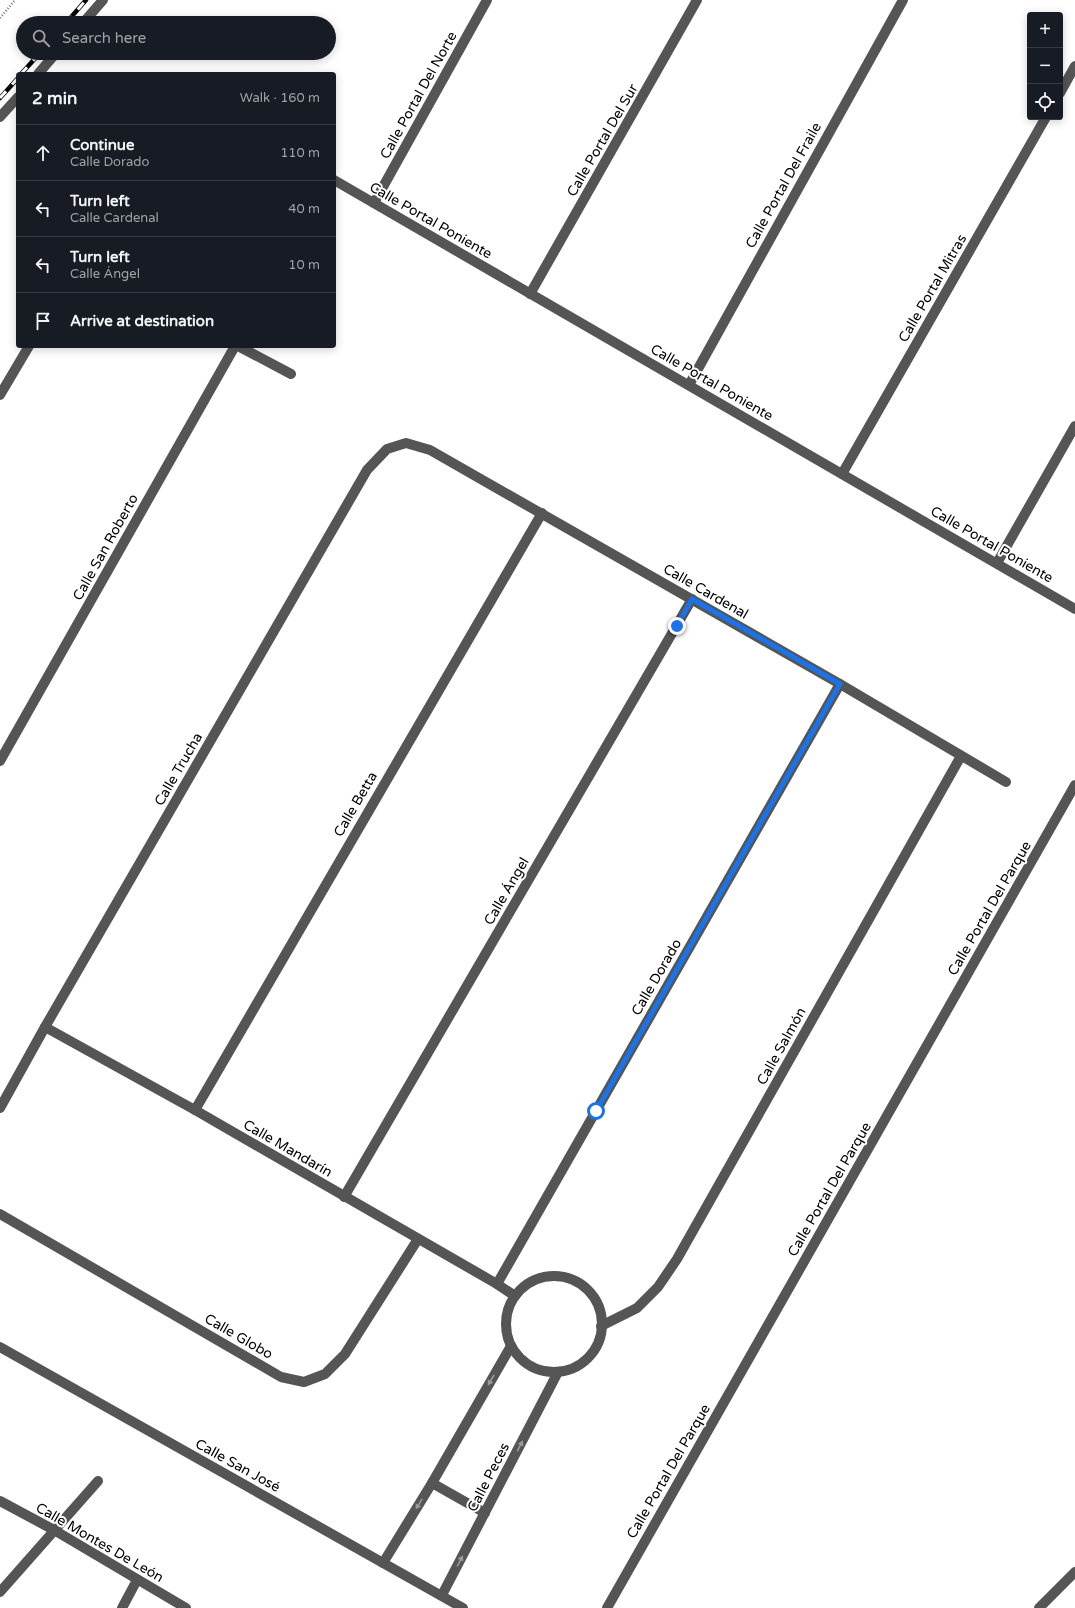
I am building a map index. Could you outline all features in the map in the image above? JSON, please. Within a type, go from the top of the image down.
[{"type":"street","points":[[89,16],[103,0]]},
{"type":"street","name":"Calle Portal Del Norte","points":[[374,203],[487,0]]},
{"type":"street","name":"Calle Portal Del Sur","points":[[530,294],[697,0]]},
{"type":"street","name":"Calle Portal Del Fraile","points":[[689,385],[903,0]]},
{"type":"street","points":[[40,72],[50,60]]},
{"type":"street","points":[[1063,88],[1075,66]]},
{"type":"street","points":[[0,117],[16,99]]},
{"type":"street","name":"Calle Portal Mitras","points":[[842,474],[1044,120]]},
{"type":"street","name":"Calle Portal Poniente","points":[[336,181],[1075,608]]},
{"type":"street","points":[[0,395],[28,348]]},
{"type":"street","name":"Calle San Roberto","points":[[0,761],[235,348]]},
{"type":"street","points":[[240,348],[292,374]]},
{"type":"street","points":[[997,563],[1075,426]]},
{"type":"street","name":"Calle Cardenal","points":[[387,449],[406,443],[430,450],[840,684],[1006,782]]},
{"type":"street","name":"Calle Trucha","points":[[0,1108],[45,1026],[367,470],[387,449]]},
{"type":"street","name":"Calle Betta","points":[[195,1110],[542,513]]},
{"type":"street","name":"Calle Ángel","points":[[344,1197],[692,599]]},
{"type":"street","name":"Calle Dorado","points":[[497,1284],[840,684]]},
{"type":"street","name":"Calle Salmón","points":[[601,1326],[637,1308],[658,1287],[676,1259],[961,756]]},
{"type":"street","name":"Calle Portal Del Parque","points":[[606,1608],[1075,785]]},
{"type":"street","name":"Calle Mandarín","points":[[45,1026],[195,1110],[497,1284],[515,1296]]},
{"type":"street","name":"Calle Globo","points":[[0,1214],[281,1377],[304,1382],[326,1374],[345,1354],[418,1239]]},
{"type":"street","points":[[549,1276],[563,1277],[575,1281],[586,1289],[595,1299],[600,1312],[601,1326],[599,1339],[593,1351],[584,1361],[571,1368],[558,1372],[544,1371],[530,1366],[519,1357],[511,1346],[506,1334],[508,1308],[515,1296],[524,1286],[549,1276]]},
{"type":"street","points":[[383,1562],[432,1483],[511,1346]]},
{"type":"street","name":"Calle San José","points":[[0,1347],[463,1608]]},
{"type":"street","name":"Calle Peces","points":[[442,1595],[558,1372]]},
{"type":"street","points":[[0,1592],[98,1482]]},
{"type":"street","points":[[432,1483],[486,1513]]},
{"type":"street","name":"Calle Montes De León","points":[[0,1501],[54,1530],[186,1608]]},
{"type":"street","points":[[1039,1608],[1075,1572]]},
{"type":"street","points":[[122,1608],[137,1580]]},
{"type":"path","points":[[0,18],[15,0]]},
{"type":"railway","points":[[72,16],[86,0]]},
{"type":"railway","points":[[23,72],[34,60]]},
{"type":"railway","points":[[0,98],[16,80]]},
{"type":"route","points":[[596,1111],[840,684],[692,599],[677,626]]}]
